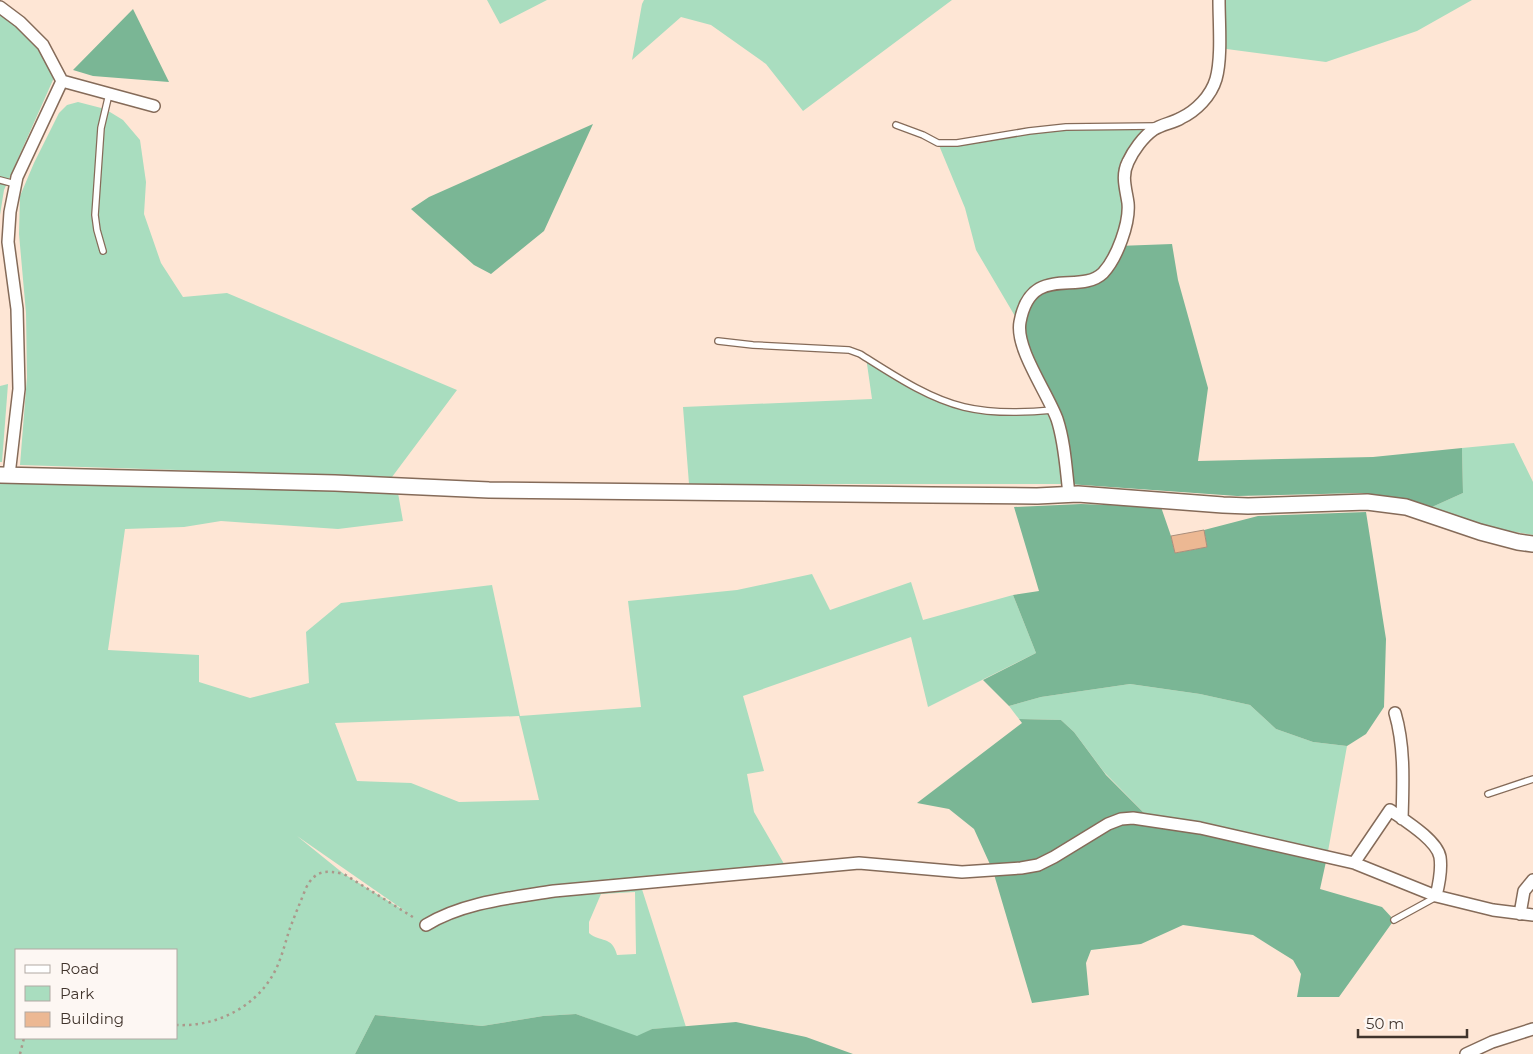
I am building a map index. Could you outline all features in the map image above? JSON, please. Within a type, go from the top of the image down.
[{"type":"street","points":[[1069,494],[1066,462],[1057,420],[1021,344],[1019,323],[1022,311],[1027,301],[1044,286],[1056,282],[1082,281],[1095,278],[1102,274],[1113,258],[1126,228],[1128,217],[1128,203],[1124,183],[1127,163],[1144,138],[1154,129],[1182,118],[1192,111],[1210,93],[1216,80],[1220,0]]},
{"type":"street","points":[[0,7],[20,22],[42,45],[62,81],[154,106]]},
{"type":"street","points":[[62,81],[17,177],[10,212],[8,242],[17,309],[19,390],[5,475],[335,483],[489,490],[931,495],[1069,494],[1223,505],[1367,502],[1414,509],[1499,538],[1533,544]]},
{"type":"street","points":[[1395,713],[1401,732],[1402,819]]},
{"type":"street","points":[[1354,863],[1390,810],[1428,839],[1439,852],[1441,871],[1436,896]]},
{"type":"street","points":[[426,925],[444,914],[517,897],[554,891],[859,864],[962,872],[1021,868],[1038,864],[1054,857],[1108,824],[1127,819],[1151,820],[1200,828],[1354,863],[1436,896],[1493,910],[1533,915]]},
{"type":"street","points":[[1520,914],[1524,892],[1533,880]]},
{"type":"street","points":[[1466,1054],[1492,1042],[1533,1029]]},
{"type":"lane","points":[[103,251],[95,215],[101,128],[109,94]]},
{"type":"lane","points":[[896,126],[923,135],[938,143],[957,143],[1029,131],[1066,128],[1163,126]]},
{"type":"lane","points":[[0,180],[16,184]]},
{"type":"lane","points":[[718,341],[754,345],[849,350],[860,354],[932,396],[963,407],[1012,413],[1053,410]]},
{"type":"lane","points":[[1488,794],[1533,779]]},
{"type":"lane","points":[[1394,920],[1436,896]]},
{"type":"path","points":[[178,1025],[210,1022],[229,1015],[247,1004],[262,991],[272,977],[279,962],[306,888],[311,879],[320,873],[331,871],[344,874],[426,925]]},
{"type":"path","points":[[20,1054],[24,1039]]},
{"type":"green space","points":[[487,0],[547,0],[500,24]]},
{"type":"green space","points":[[644,0],[952,0],[803,111],[766,64],[711,25],[681,17],[632,60]]},
{"type":"green space","points":[[1219,0],[1472,0],[1417,31],[1326,62],[1219,48]]},
{"type":"green space","points":[[0,7],[20,22],[57,71],[4,190],[0,215]]},
{"type":"green space","points":[[133,9],[169,82],[93,76],[73,70]]},
{"type":"green space","points":[[78,102],[105,109],[123,120],[140,140],[146,182],[144,214],[161,263],[183,297],[227,293],[457,390],[392,477],[20,465],[27,377],[26,313],[19,234],[20,196],[59,113],[67,105]]},
{"type":"green space","points":[[593,124],[544,231],[491,274],[474,265],[411,209],[429,197]]},
{"type":"green space","points":[[1163,126],[1127,163],[1128,203],[1107,267],[1019,323],[976,250],[965,208],[938,143],[1029,131]]},
{"type":"green space","points":[[1172,244],[1178,280],[1208,388],[1198,461],[1373,457],[1462,448],[1463,493],[1432,507],[1402,499],[1362,493],[1237,496],[1068,484],[1061,440],[1019,335],[1035,292],[1095,278],[1118,246]]},
{"type":"green space","points":[[866,357],[931,396],[987,411],[1053,410],[1068,484],[689,484],[683,407],[872,399]]},
{"type":"green space","points":[[8,384],[2,462],[0,462],[0,386]]},
{"type":"green space","points":[[1514,443],[1533,482],[1533,535],[1490,528],[1432,507],[1463,493],[1462,448]]},
{"type":"green space","points":[[0,481],[398,493],[403,521],[338,529],[221,521],[184,527],[125,529],[108,650],[199,655],[199,682],[250,698],[309,683],[306,632],[341,603],[492,585],[520,716],[641,707],[628,601],[737,590],[812,574],[830,610],[911,582],[923,620],[1013,595],[1036,653],[928,707],[911,637],[743,696],[764,771],[747,774],[754,812],[787,869],[640,883],[686,1027],[652,1029],[637,1037],[576,1014],[543,1016],[482,1026],[375,1015],[355,1054],[0,1054]],"holes":[[[519,716],[539,800],[459,802],[411,783],[357,781],[335,723]],[[297,836],[408,913],[344,874]],[[635,892],[636,954],[617,955],[609,942],[589,933],[589,922],[601,894]]]},
{"type":"green space","points":[[1081,504],[1161,507],[1175,553],[1207,547],[1204,530],[1258,516],[1366,512],[1386,639],[1384,707],[1366,734],[1347,746],[1313,742],[1276,729],[1250,705],[1200,694],[1130,684],[1041,697],[1009,706],[983,680],[1036,653],[1013,595],[1039,591],[1014,507]]},
{"type":"green space","points":[[1130,684],[1200,694],[1250,705],[1276,729],[1313,742],[1347,746],[1327,857],[1151,820],[1104,772],[1074,732],[1061,720],[1019,719],[1009,706],[1041,697]]},
{"type":"green space","points":[[1019,719],[1061,720],[1074,732],[1106,775],[1151,820],[1327,857],[1320,889],[1382,907],[1394,920],[1339,997],[1297,997],[1301,974],[1293,960],[1253,935],[1183,925],[1141,944],[1091,950],[1086,963],[1089,995],[1032,1003],[993,871],[974,829],[949,809],[917,803],[1022,723]]},
{"type":"green space","points":[[576,1014],[637,1036],[652,1029],[736,1022],[806,1037],[853,1054],[355,1054],[375,1015],[482,1026],[543,1016]]},
{"type":"building","points":[[1204,530],[1207,547],[1175,553],[1171,536]]}]
